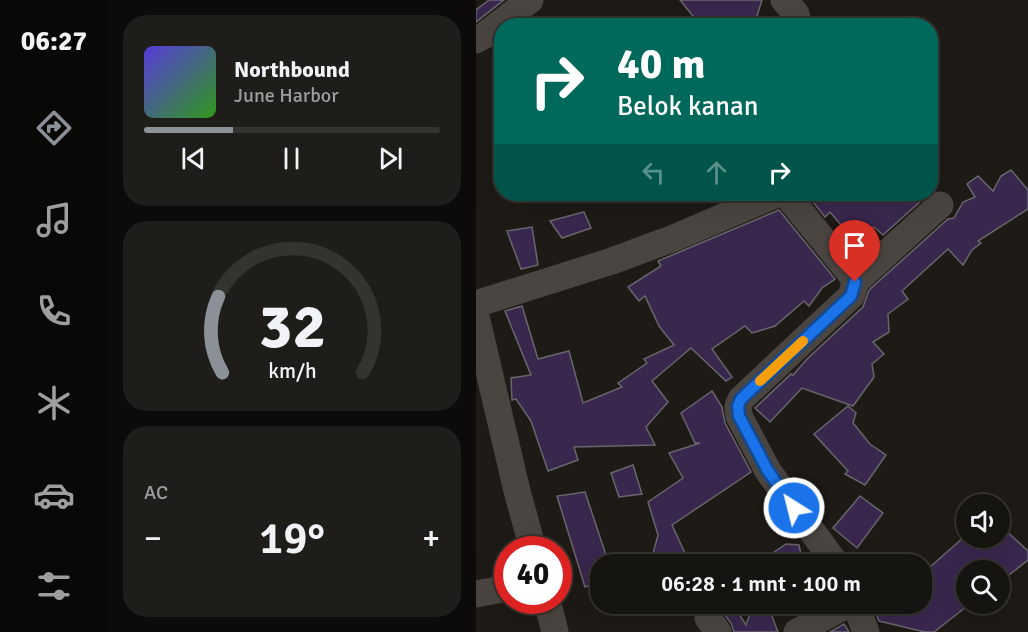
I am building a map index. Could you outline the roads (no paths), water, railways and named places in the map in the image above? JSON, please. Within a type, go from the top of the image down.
[{"type":"street","points":[[507,18],[530,0]]},
{"type":"street","points":[[784,0],[797,18]]},
{"type":"street","points":[[476,40],[494,28]]},
{"type":"street","points":[[476,304],[612,261],[664,242],[761,201]]},
{"type":"street","points":[[792,201],[855,282]]},
{"type":"street","points":[[829,554],[768,471],[739,416],[738,406],[741,399],[851,296],[855,282],[940,205]]},
{"type":"street","points":[[476,316],[485,395],[529,536]]},
{"type":"street","points":[[476,594],[494,591]]},
{"type":"street","points":[[551,614],[556,632]]},
{"type":"street","points":[[797,632],[830,614]]},
{"type":"street","points":[[859,614],[866,632]]}]
